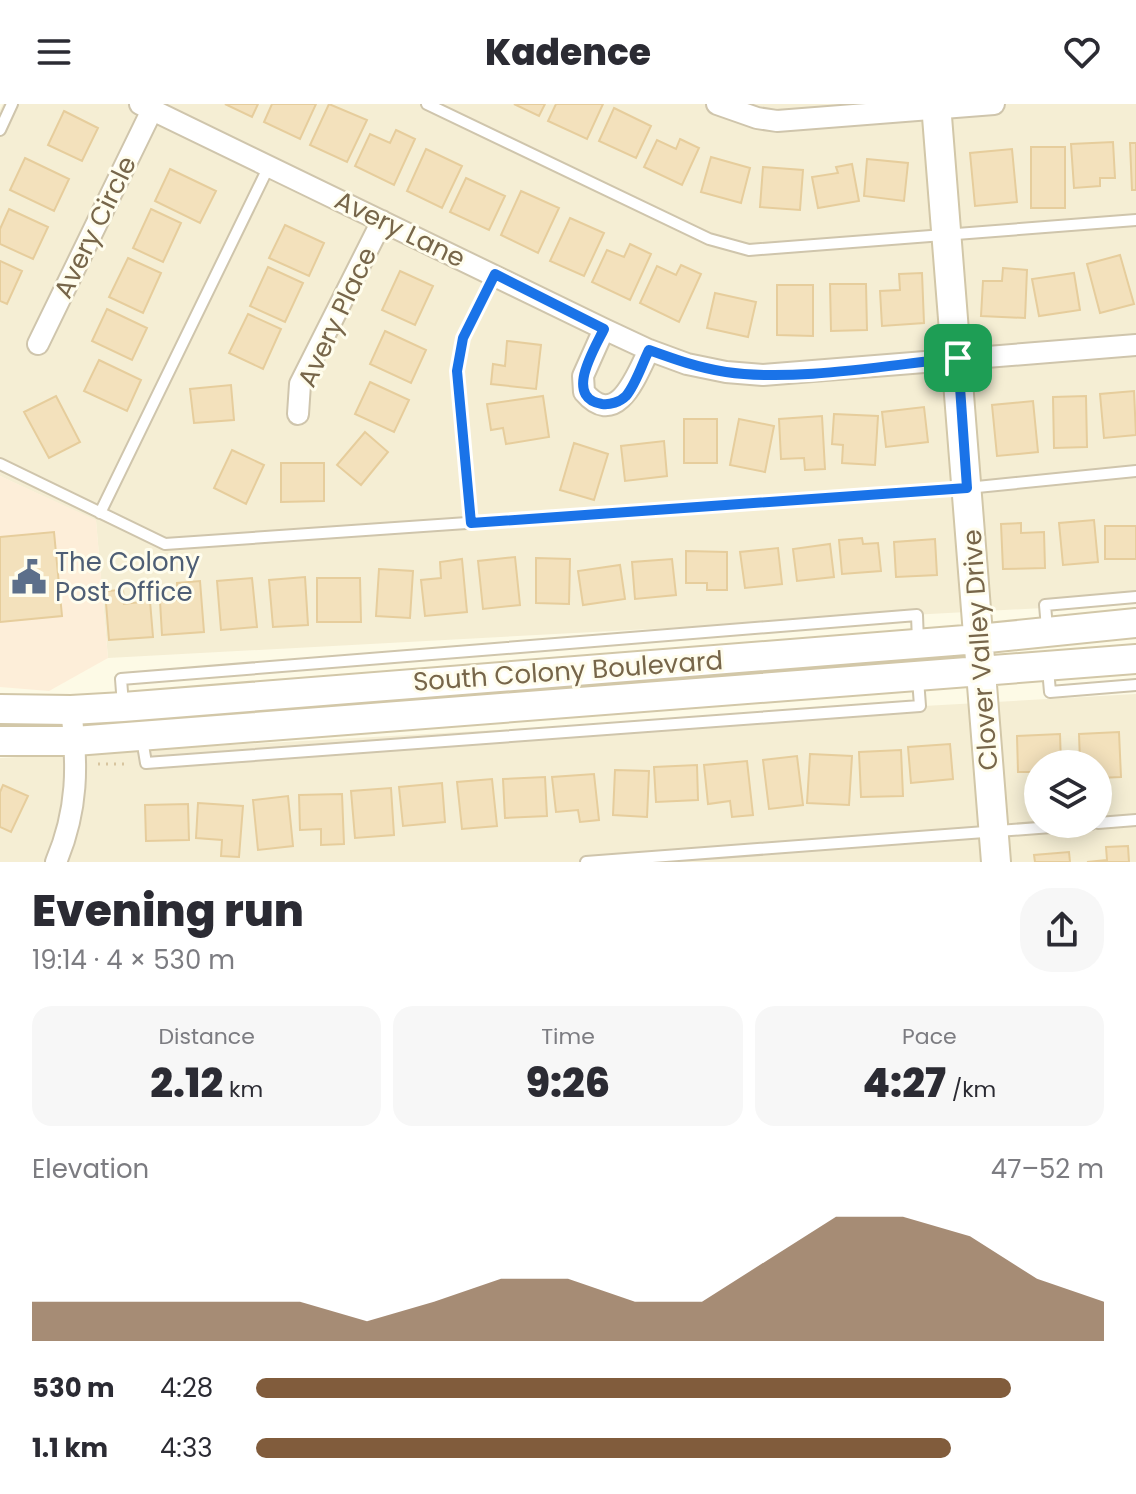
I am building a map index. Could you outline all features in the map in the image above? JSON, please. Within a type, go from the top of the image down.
[{"type":"main road","name":"Clover Valley Drive","points":[[936,106],[996,862]]},
{"type":"main road","name":"South Colony Boulevard","points":[[0,709],[123,707],[444,667],[918,644],[1136,623]]},
{"type":"main road","name":"South Colony Boulevard","points":[[0,741],[75,741],[144,750],[449,727],[917,677],[1136,659]]},
{"type":"main road","points":[[444,667],[449,727]]},
{"type":"street","points":[[717,104],[757,118],[777,121],[936,106],[994,104]]},
{"type":"street","name":"Avery Lane","points":[[146,107],[604,329],[687,364],[763,375],[1136,345]]},
{"type":"street","name":"Avery Circle","points":[[38,344],[146,107]]},
{"type":"street","name":"Avery Place","points":[[298,414],[300,384],[382,221]]},
{"type":"street","points":[[604,329],[583,376],[584,392],[596,402],[612,404],[626,396],[649,350]]},
{"type":"street","points":[[56,862],[75,795],[75,741],[71,710]]},
{"type":"lane","points":[[0,130],[12,104]]},
{"type":"lane","points":[[427,104],[709,239],[749,250],[1136,220]]},
{"type":"lane","points":[[100,513],[269,166]]},
{"type":"lane","points":[[471,523],[457,371],[463,338],[495,274]]},
{"type":"lane","points":[[0,464],[165,544],[967,488],[1136,471]]},
{"type":"lane","points":[[1047,630],[1045,605],[1136,597]]},
{"type":"lane","points":[[1048,666],[1050,692],[1136,685]]},
{"type":"lane","points":[[1112,822],[1136,820]]},
{"type":"lane","points":[[586,862],[1024,830]]},
{"type":"path","points":[[95,764],[144,750]]},
{"type":"shaded area","points":[[3,104],[1136,104],[1136,603],[108,658],[96,521],[0,476],[0,110]]},
{"type":"shaded area","points":[[0,476],[96,520],[108,658],[49,691],[0,687]]},
{"type":"shaded area","points":[[1136,694],[1136,862],[0,862],[0,758]]},
{"type":"building","points":[[225,104],[258,104],[252,117]]},
{"type":"building","points":[[272,104],[316,104],[300,139],[264,122]]},
{"type":"building","points":[[329,104],[367,120],[347,162],[310,145]]},
{"type":"building","points":[[514,104],[545,104],[539,116]]},
{"type":"building","points":[[556,104],[603,104],[587,139],[548,121]]},
{"type":"building","points":[[614,108],[651,126],[636,158],[599,141]]},
{"type":"building","points":[[64,111],[98,128],[82,161],[48,145]]},
{"type":"building","points":[[396,130],[415,139],[394,185],[355,166],[370,134],[390,143]]},
{"type":"building","points":[[680,139],[699,148],[682,185],[644,167],[657,140],[676,149]]},
{"type":"building","points":[[1113,142],[1115,178],[1100,178],[1100,186],[1074,188],[1071,144]]},
{"type":"building","points":[[1130,143],[1136,143],[1136,190],[1132,190]]},
{"type":"building","points":[[1031,147],[1065,147],[1065,208],[1031,208]]},
{"type":"building","points":[[426,149],[462,166],[442,208],[407,191]]},
{"type":"building","points":[[1012,149],[1017,202],[975,206],[970,153]]},
{"type":"building","points":[[711,157],[750,168],[741,203],[701,192]]},
{"type":"building","points":[[25,158],[69,179],[54,211],[10,190]]},
{"type":"building","points":[[867,159],[908,163],[904,201],[864,196]]},
{"type":"building","points":[[852,164],[859,201],[818,208],[812,177],[838,173],[836,167]]},
{"type":"building","points":[[763,167],[803,170],[800,210],[760,207]]},
{"type":"building","points":[[170,169],[216,191],[200,223],[155,201]]},
{"type":"building","points":[[466,178],[505,196],[489,230],[450,212]]},
{"type":"building","points":[[521,191],[559,208],[538,253],[501,235]]},
{"type":"building","points":[[9,209],[48,227],[33,259],[0,244],[0,229]]},
{"type":"building","points":[[151,209],[181,223],[163,262],[133,248]]},
{"type":"building","points":[[570,218],[604,233],[584,276],[550,261]]},
{"type":"building","points":[[285,225],[324,243],[309,276],[269,258]]},
{"type":"building","points":[[630,244],[651,254],[630,300],[592,282],[607,250],[624,257]]},
{"type":"building","points":[[1120,255],[1134,304],[1100,313],[1087,264]]},
{"type":"building","points":[[128,258],[161,273],[143,313],[109,297]]},
{"type":"building","points":[[0,261],[22,271],[7,304],[0,301]]},
{"type":"building","points":[[681,265],[701,274],[679,322],[640,303],[657,266],[676,275]]},
{"type":"building","points":[[268,267],[303,283],[285,322],[250,306]]},
{"type":"building","points":[[1003,268],[1027,270],[1025,318],[981,316],[983,281],[1002,281]]},
{"type":"building","points":[[400,271],[433,286],[415,325],[382,310]]},
{"type":"building","points":[[922,273],[924,323],[882,326],[880,291],[900,290],[899,274]]},
{"type":"building","points":[[1074,273],[1080,310],[1039,316],[1032,279]]},
{"type":"building","points":[[830,284],[866,284],[867,330],[831,331]]},
{"type":"building","points":[[777,285],[813,285],[813,336],[777,335]]},
{"type":"building","points":[[715,293],[756,302],[748,337],[707,328]]},
{"type":"building","points":[[107,309],[147,328],[132,360],[92,341]]},
{"type":"building","points":[[248,314],[281,329],[263,369],[229,353]]},
{"type":"building","points":[[385,331],[426,350],[411,383],[370,364]]},
{"type":"building","points":[[507,341],[541,345],[536,389],[491,384],[493,364],[505,366]]},
{"type":"building","points":[[99,360],[141,380],[127,411],[84,391]]},
{"type":"building","points":[[370,382],[409,400],[394,432],[355,414]]},
{"type":"building","points":[[231,385],[234,420],[194,423],[190,389]]},
{"type":"building","points":[[1134,391],[1136,435],[1104,438],[1100,394]]},
{"type":"building","points":[[56,396],[80,442],[49,458],[24,412]]},
{"type":"building","points":[[543,396],[549,437],[506,444],[503,428],[491,430],[487,404]]},
{"type":"building","points":[[1086,396],[1087,447],[1054,448],[1053,397]]},
{"type":"building","points":[[1033,401],[1038,452],[997,456],[992,405]]},
{"type":"building","points":[[924,407],[928,442],[886,447],[882,412]]},
{"type":"building","points":[[834,414],[878,416],[875,465],[842,463],[843,445],[832,444]]},
{"type":"building","points":[[822,416],[825,469],[805,470],[804,458],[781,459],[779,419]]},
{"type":"building","points":[[684,419],[717,419],[717,463],[684,463]]},
{"type":"building","points":[[739,419],[774,426],[765,472],[730,465]]},
{"type":"building","points":[[365,432],[388,452],[361,485],[337,465]]},
{"type":"building","points":[[664,441],[667,476],[625,481],[621,446]]},
{"type":"building","points":[[574,443],[608,454],[594,500],[560,490]]},
{"type":"building","points":[[232,450],[264,465],[246,504],[214,488]]},
{"type":"building","points":[[281,463],[324,463],[324,501],[281,502]]},
{"type":"building","points":[[1094,520],[1098,562],[1063,565],[1059,523]]},
{"type":"building","points":[[1021,523],[1021,533],[1044,532],[1045,568],[1003,569],[1001,524]]},
{"type":"building","points":[[1105,526],[1136,526],[1136,559],[1105,559]]},
{"type":"building","name":"The Colony Post Office","points":[[54,532],[62,616],[0,622],[0,537]]},
{"type":"building","points":[[862,538],[863,544],[878,543],[881,571],[842,574],[839,540]]},
{"type":"building","points":[[935,539],[937,575],[896,577],[894,542]]},
{"type":"building","points":[[830,544],[834,577],[797,581],[793,549]]},
{"type":"building","points":[[778,548],[782,584],[745,588],[740,552]]},
{"type":"building","points":[[686,551],[727,552],[727,590],[707,590],[707,583],[686,583]]},
{"type":"building","points":[[515,557],[520,605],[483,609],[478,561]]},
{"type":"building","points":[[536,558],[570,559],[569,604],[536,603]]},
{"type":"building","points":[[462,559],[467,612],[425,616],[421,580],[441,578],[440,562]]},
{"type":"building","points":[[672,559],[676,595],[635,599],[632,562]]},
{"type":"building","points":[[620,565],[625,599],[583,605],[578,571]]},
{"type":"building","points":[[379,569],[413,571],[410,618],[376,616]]},
{"type":"building","points":[[305,577],[308,625],[273,627],[269,580]]},
{"type":"building","points":[[252,578],[257,627],[221,630],[217,581]]},
{"type":"building","points":[[317,578],[360,578],[361,622],[317,622]]},
{"type":"building","points":[[200,581],[204,632],[162,635],[160,601],[178,600],[177,583]]},
{"type":"building","points":[[123,590],[124,604],[150,601],[153,637],[109,640],[105,591]]},
{"type":"building","points":[[1119,732],[1121,777],[1112,777],[1112,750],[1080,750],[1079,734]]},
{"type":"building","points":[[1060,734],[1061,750],[1024,750],[1024,772],[1018,772],[1017,736]]},
{"type":"building","points":[[950,744],[953,779],[911,783],[908,747]]},
{"type":"building","points":[[901,750],[903,796],[861,797],[859,752]]},
{"type":"building","points":[[810,754],[852,756],[849,805],[807,803]]},
{"type":"building","points":[[797,756],[803,805],[769,809],[763,760]]},
{"type":"building","points":[[747,761],[753,815],[732,817],[730,801],[708,804],[704,765]]},
{"type":"building","points":[[697,765],[698,800],[656,802],[654,767]]},
{"type":"building","points":[[615,770],[649,771],[647,817],[613,815]]},
{"type":"building","points":[[594,774],[599,820],[580,822],[578,810],[556,812],[552,777]]},
{"type":"building","points":[[545,777],[547,816],[505,818],[503,779]]},
{"type":"building","points":[[492,779],[497,826],[462,829],[457,782]]},
{"type":"building","points":[[442,783],[445,822],[403,826],[399,787]]},
{"type":"building","points":[[3,785],[28,796],[11,832],[0,827],[0,792]]},
{"type":"building","points":[[391,788],[394,835],[355,838],[351,791]]},
{"type":"building","points":[[342,794],[344,844],[321,845],[321,829],[300,830],[299,795]]},
{"type":"building","points":[[288,796],[293,846],[258,850],[253,800]]},
{"type":"building","points":[[198,803],[243,806],[239,857],[221,856],[222,840],[196,838]]},
{"type":"building","points":[[188,804],[189,840],[146,841],[145,805]]},
{"type":"building","points":[[1128,846],[1129,862],[1087,862],[1107,860],[1106,847]]},
{"type":"building","points":[[1069,852],[1070,862],[1035,862],[1034,855]]},
{"type":"place","name":"The Colony Post Office","points":[[29,577]]},
{"type":"route","points":[[495,274],[604,329],[585,369],[582,384],[590,398],[604,405],[626,396],[649,350],[687,364],[763,375],[958,358],[967,488],[471,523],[457,371],[463,338],[495,274]]}]
